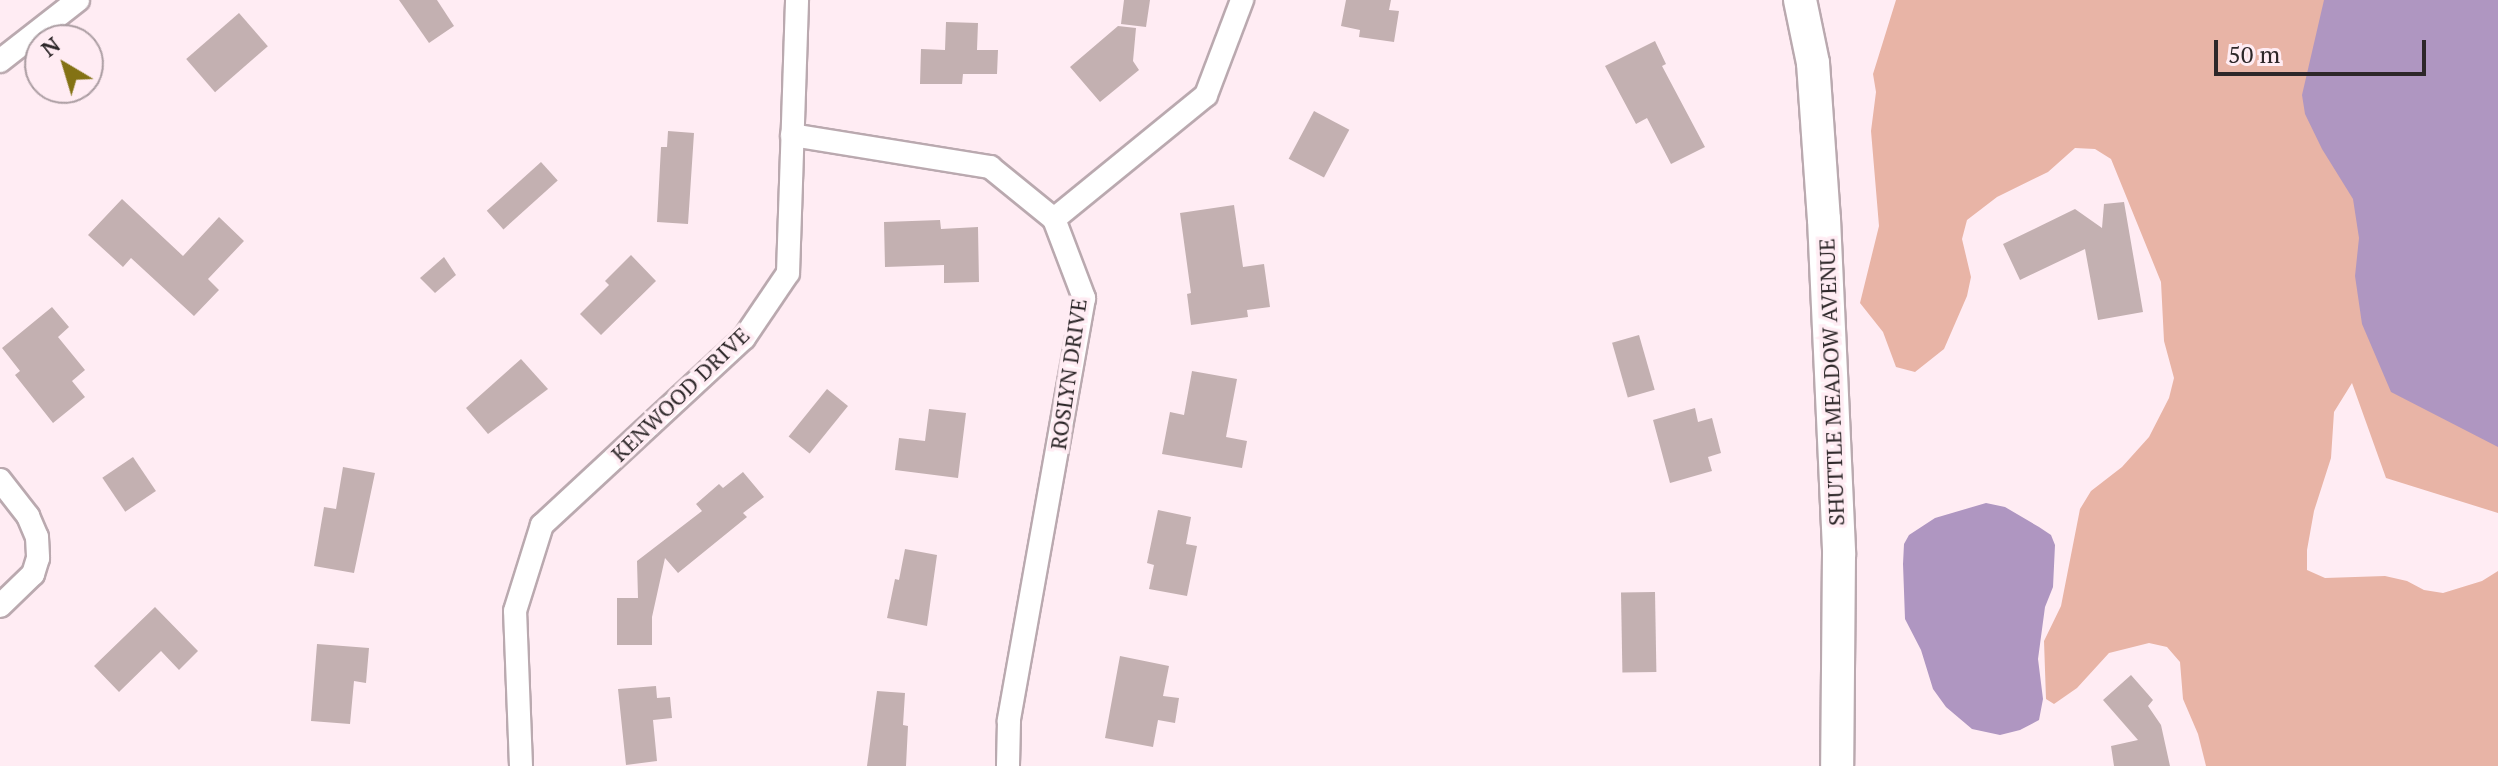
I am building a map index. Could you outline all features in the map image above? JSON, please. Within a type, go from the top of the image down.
[{"type":"street","points":[[0,61],[78,0]]},
{"type":"street","name":"KENWOOD DRIVE","points":[[521,766],[515,611],[542,525],[744,338],[788,273],[797,0]]},
{"type":"street","points":[[792,135],[990,167],[1054,219],[1206,95],[1242,0]]},
{"type":"street","name":"SHUTTLE MEADOW AVENUE","points":[[1800,0],[1813,63],[1824,219],[1839,555],[1837,766]]},
{"type":"street","name":"ROSLYN DRIVE","points":[[1008,766],[1009,721],[1084,298],[1054,219]]},
{"type":"street","points":[[0,480],[28,516],[37,537],[38,558],[33,574],[0,606]]},
{"type":"shaded area","points":[[1896,0],[2498,0],[2498,513],[2386,478],[2352,383],[2334,412],[2331,458],[2314,511],[2307,570],[2325,578],[2385,576],[2407,581],[2424,590],[2443,593],[2482,581],[2498,571],[2498,766],[2206,766],[2198,734],[2183,699],[2180,662],[2167,647],[2149,643],[2109,653],[2077,688],[2054,704],[2046,699],[2044,641],[2061,606],[2080,509],[2091,491],[2122,467],[2149,437],[2169,398],[2174,378],[2164,341],[2161,282],[2111,159],[2095,149],[2075,148],[2048,172],[1997,197],[1967,220],[1962,239],[1971,277],[1967,296],[1944,349],[1915,372],[1896,367],[1883,332],[1860,303],[1879,226],[1871,131],[1876,92],[1873,74]]},
{"type":"shaded area","points":[[2324,0],[2498,0],[2498,447],[2391,392],[2362,324],[2355,276],[2359,238],[2353,199],[2322,149],[2305,114],[2302,95]]},
{"type":"shaded area","points":[[1986,503],[2005,507],[2039,527],[2051,535],[2055,545],[2053,587],[2045,607],[2038,659],[2043,699],[2039,720],[2020,730],[2000,735],[1972,729],[1946,707],[1933,689],[1921,650],[1905,619],[1903,564],[1904,544],[1909,535],[1935,518]]},
{"type":"building","points":[[399,0],[437,0],[454,26],[429,43]]},
{"type":"building","points":[[1124,0],[1150,0],[1146,27],[1121,24]]},
{"type":"building","points":[[1346,0],[1391,0],[1389,10],[1399,11],[1394,42],[1359,37],[1360,30],[1341,26]]},
{"type":"building","points":[[239,13],[268,46],[215,92],[186,59]]},
{"type":"building","points":[[946,22],[978,23],[977,50],[998,50],[997,74],[963,74],[962,84],[920,84],[921,49],[945,50]]},
{"type":"building","points":[[1118,26],[1136,28],[1133,61],[1139,70],[1100,102],[1070,67]]},
{"type":"building","points":[[1655,41],[1666,64],[1662,66],[1705,147],[1671,164],[1647,118],[1636,124],[1605,66]]},
{"type":"building","points":[[1314,111],[1349,130],[1324,177],[1289,159]]},
{"type":"building","points":[[668,131],[694,133],[688,224],[657,222],[661,147],[667,147]]},
{"type":"building","points":[[541,162],[558,181],[503,229],[487,211]]},
{"type":"building","points":[[122,199],[183,256],[219,217],[244,241],[208,279],[219,290],[194,316],[131,258],[123,267],[88,235]]},
{"type":"building","points":[[2124,202],[2143,312],[2098,320],[2085,249],[2020,280],[2003,244],[2075,209],[2102,228],[2104,204]]},
{"type":"building","points":[[1234,205],[1243,267],[1264,264],[1270,307],[1247,310],[1248,317],[1191,325],[1187,294],[1191,293],[1180,213]]},
{"type":"building","points":[[940,220],[941,229],[978,227],[979,282],[944,283],[944,265],[885,267],[884,222]]},
{"type":"building","points":[[631,255],[656,281],[601,335],[580,314],[609,285],[605,281]]},
{"type":"building","points":[[444,257],[456,275],[435,293],[420,278]]},
{"type":"building","points":[[52,307],[69,327],[58,337],[85,370],[72,381],[85,397],[53,423],[15,375],[20,371],[2,348]]},
{"type":"building","points":[[1639,335],[1655,390],[1628,398],[1612,343]]},
{"type":"building","points":[[521,359],[548,389],[488,434],[466,408]]},
{"type":"building","points":[[1192,371],[1237,379],[1226,437],[1247,441],[1242,468],[1162,454],[1170,412],[1184,415]]},
{"type":"building","points":[[827,389],[848,406],[810,453],[789,436]]},
{"type":"building","points":[[1695,408],[1698,422],[1712,418],[1721,453],[1708,457],[1712,471],[1670,483],[1653,420]]},
{"type":"building","points":[[929,409],[966,413],[958,478],[895,470],[899,438],[925,441]]},
{"type":"building","points":[[133,457],[156,491],[125,512],[102,478]]},
{"type":"building","points":[[343,467],[375,473],[354,573],[314,566],[324,507],[336,509]]},
{"type":"building","points":[[743,472],[764,497],[743,513],[747,517],[678,573],[665,558],[652,617],[652,645],[617,645],[617,598],[638,598],[637,561],[702,511],[696,504],[719,484],[723,488]]},
{"type":"building","points":[[1158,510],[1191,517],[1186,544],[1197,546],[1187,596],[1149,589],[1154,565],[1147,563]]},
{"type":"building","points":[[905,549],[937,555],[927,626],[887,618]]},
{"type":"building","points":[[1655,592],[1656,672],[1622,673],[1621,593]]},
{"type":"building","points":[[155,607],[198,651],[179,670],[161,651],[119,692],[94,666]]},
{"type":"building","points":[[317,644],[369,648],[366,683],[354,681],[350,724],[311,721]]},
{"type":"building","points":[[1120,656],[1169,666],[1163,696],[1179,698],[1175,723],[1158,720],[1153,747],[1105,738]]},
{"type":"building","points":[[2131,675],[2153,700],[2148,706],[2161,725],[2170,766],[2114,766],[2111,746],[2138,740],[2103,700]]},
{"type":"building","points":[[656,686],[657,698],[670,697],[672,718],[653,720],[657,761],[626,765],[618,689]]},
{"type":"building","points":[[877,691],[905,693],[903,725],[908,726],[906,766],[867,766]]}]
